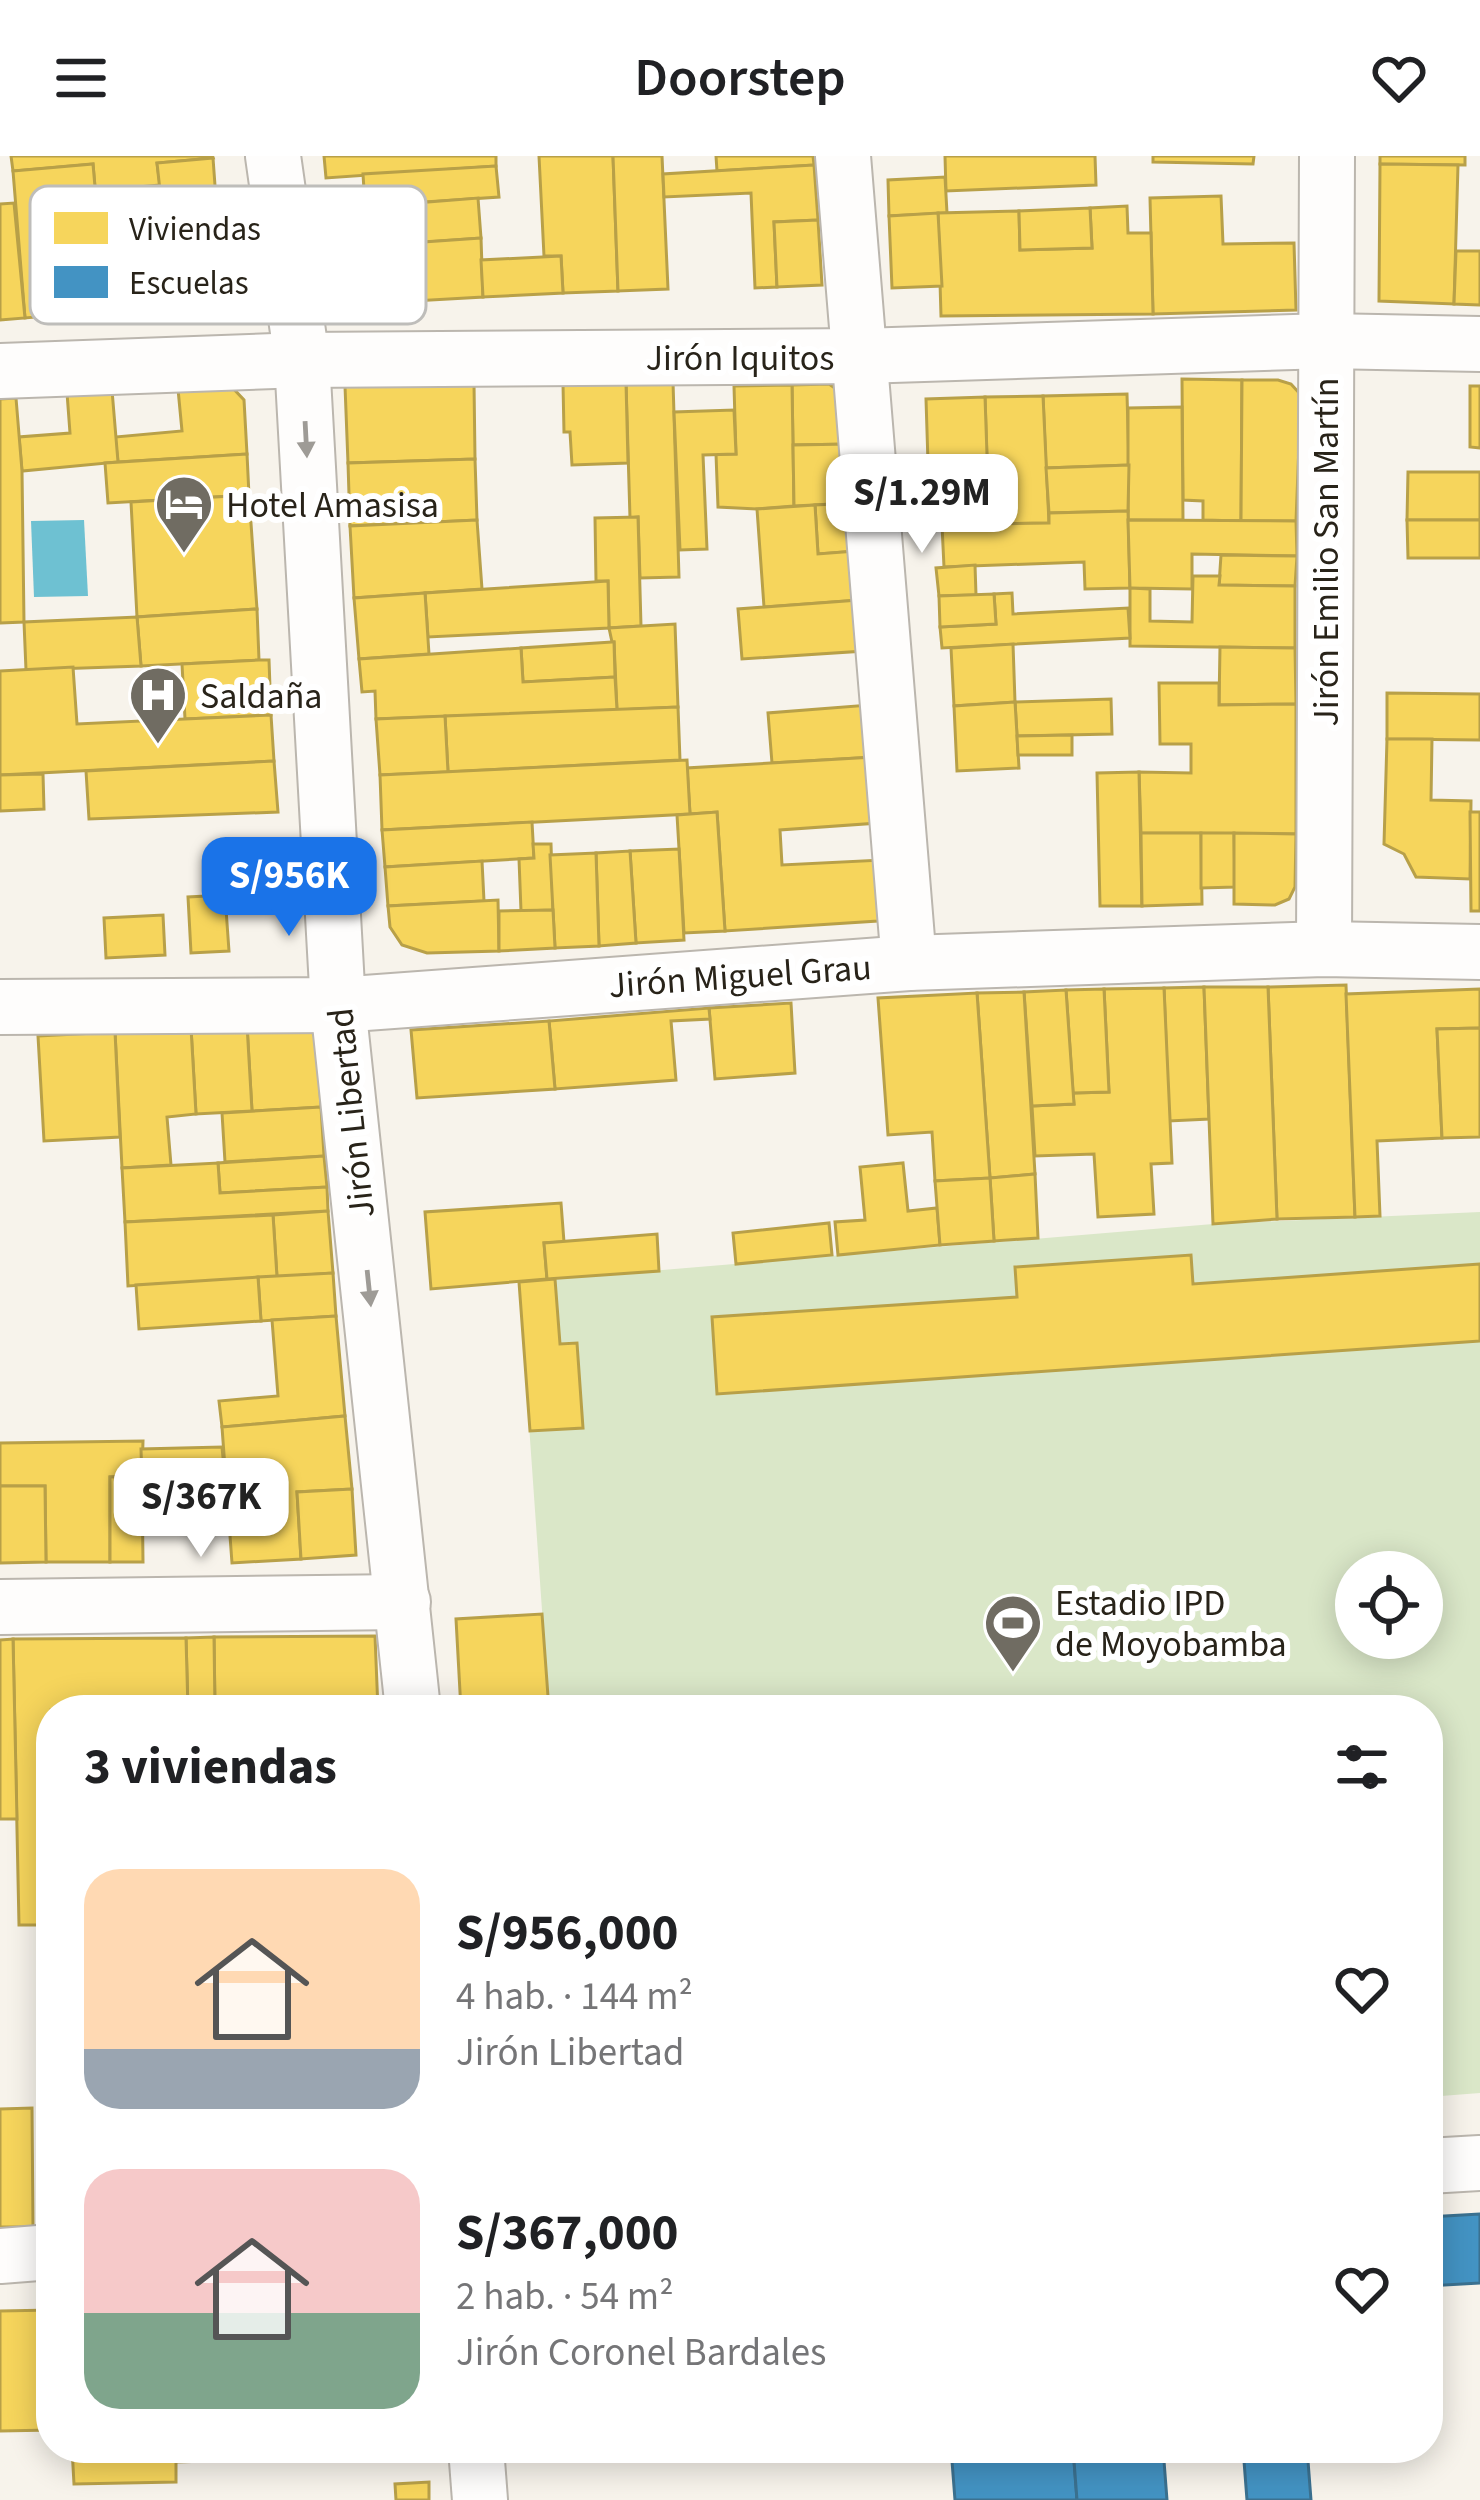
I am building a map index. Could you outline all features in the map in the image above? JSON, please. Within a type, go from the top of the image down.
[{"type":"street","name":"Jirón Libertad","points":[[273,156],[277,186]]},
{"type":"street","points":[[843,156],[909,963]]},
{"type":"street","name":"Jirón Emilio San Martín","points":[[1324,949],[1327,156]]},
{"type":"street","name":"Jirón Libertad","points":[[297,324],[338,1005],[412,1695]]},
{"type":"street","name":"Jirón Iquitos","points":[[0,371],[302,361],[861,356],[1326,341],[1480,344]]},
{"type":"street","name":"Jirón Miguel Grau","points":[[0,1007],[338,1005],[909,963],[1324,949],[1480,952]]},
{"type":"street","points":[[0,1607],[403,1602]]},
{"type":"street","points":[[1443,2165],[1480,2163]]},
{"type":"street","points":[[0,2256],[36,2253]]},
{"type":"street","points":[[477,2463],[480,2500]]},
{"type":"green space","name":"Estadio IPD de Moyobamba","points":[[1480,1212],[1480,2093],[1443,2096],[1443,1695],[548,1695],[519,1282],[1213,1224]]},
{"type":"water","points":[[84,520],[88,596],[34,597],[31,521]]},
{"type":"building: Viviendas","points":[[11,156],[213,158],[157,163],[160,185],[148,186],[95,186],[93,164],[13,171]]},
{"type":"building: Viviendas","points":[[324,156],[496,156],[496,166],[326,178]]},
{"type":"building: Viviendas","points":[[539,156],[613,156],[618,291],[563,293],[561,256],[544,256]]},
{"type":"building: Viviendas","points":[[613,156],[662,156],[668,289],[618,291]]},
{"type":"building: Viviendas","points":[[716,156],[813,156],[814,165],[717,171]]},
{"type":"building: Viviendas","points":[[945,156],[1095,156],[1096,185],[946,191]]},
{"type":"building: Viviendas","points":[[1153,156],[1254,156],[1253,164],[1153,162]]},
{"type":"building: Viviendas","points":[[1380,156],[1465,156],[1465,165],[1380,164]]},
{"type":"building: Viviendas","points":[[213,158],[215,186],[160,186],[157,163]]},
{"type":"building: Viviendas","points":[[93,164],[95,186],[30,186],[30,318],[25,318],[13,171]]},
{"type":"building: Viviendas","points":[[1380,164],[1458,165],[1454,304],[1379,301]]},
{"type":"building: Viviendas","points":[[814,165],[818,220],[774,222],[777,287],[755,288],[751,193],[664,197],[663,174]]},
{"type":"building: Viviendas","points":[[496,166],[499,197],[426,202],[426,186],[364,186],[363,174]]},
{"type":"building: Viviendas","points":[[945,177],[947,213],[889,216],[888,180]]},
{"type":"building: Viviendas","points":[[1221,196],[1223,244],[1294,243],[1296,310],[1153,314],[1150,198]]},
{"type":"building: Viviendas","points":[[478,198],[481,238],[426,242],[426,202]]},
{"type":"building: Viviendas","points":[[14,203],[25,318],[0,320],[0,204]]},
{"type":"building: Viviendas","points":[[1127,206],[1128,233],[1151,233],[1153,314],[941,316],[938,213],[1019,211],[1020,250],[1092,248],[1090,208]]},
{"type":"building: Viviendas","points":[[1090,208],[1092,248],[1020,250],[1019,211]]},
{"type":"building: Viviendas","points":[[938,213],[942,286],[892,288],[889,216]]},
{"type":"building: Viviendas","points":[[818,220],[822,285],[777,287],[774,222]]},
{"type":"building: Viviendas","points":[[481,238],[483,297],[426,300],[426,242]]},
{"type":"building: Viviendas","points":[[1456,251],[1480,251],[1480,305],[1454,304]]},
{"type":"building: Viviendas","points":[[561,256],[563,293],[483,297],[481,260]]},
{"type":"building: Viviendas","points":[[1182,379],[1242,380],[1241,521],[1203,520],[1203,501],[1183,500]]},
{"type":"building: Viviendas","points":[[1242,380],[1278,380],[1291,384],[1301,395],[1296,521],[1241,521]]},
{"type":"building: Viviendas","points":[[673,382],[679,577],[640,578],[638,517],[630,518],[626,383]]},
{"type":"building: Viviendas","points":[[474,383],[475,459],[348,463],[345,386]]},
{"type":"building: Viviendas","points":[[626,383],[628,463],[572,465],[570,432],[564,432],[563,384]]},
{"type":"building: Viviendas","points":[[229,384],[244,400],[247,454],[118,462],[115,437],[182,431],[178,389]]},
{"type":"building: Viviendas","points":[[829,384],[842,393],[850,444],[793,445],[792,385]]},
{"type":"building: Viviendas","points":[[792,385],[794,506],[718,507],[716,454],[736,454],[734,386]]},
{"type":"building: Viviendas","points":[[1470,386],[1480,386],[1480,448],[1470,447]]},
{"type":"building: Viviendas","points":[[112,390],[118,462],[22,471],[19,437],[70,433],[67,393]]},
{"type":"building: Viviendas","points":[[1127,394],[1129,465],[1046,468],[1043,396]]},
{"type":"building: Viviendas","points":[[1043,396],[1049,523],[989,524],[985,397]]},
{"type":"building: Viviendas","points":[[985,397],[988,484],[966,485],[967,501],[988,500],[989,524],[930,526],[926,399]]},
{"type":"building: Viviendas","points":[[16,398],[24,622],[0,623],[0,399]]},
{"type":"building: Viviendas","points":[[1182,407],[1183,520],[1128,520],[1128,408]]},
{"type":"building: Viviendas","points":[[734,410],[736,454],[703,455],[707,549],[680,550],[674,412]]},
{"type":"building: Viviendas","points":[[850,444],[853,503],[794,506],[793,445]]},
{"type":"building: Viviendas","points":[[247,454],[249,495],[108,503],[105,463]]},
{"type":"building: Viviendas","points":[[475,459],[477,520],[350,526],[348,463]]},
{"type":"building: Viviendas","points":[[1129,465],[1128,511],[1049,513],[1046,468]]},
{"type":"building: Viviendas","points":[[1408,472],[1480,472],[1480,520],[1407,520]]},
{"type":"building: Viviendas","points":[[249,495],[257,609],[137,617],[131,502]]},
{"type":"building: Viviendas","points":[[853,503],[856,551],[818,554],[815,505]]},
{"type":"building: Viviendas","points":[[815,505],[818,554],[856,551],[859,600],[764,607],[757,509]]},
{"type":"building: Viviendas","points":[[1128,511],[1130,588],[1085,589],[1084,562],[944,567],[942,525],[1049,523],[1049,513]]},
{"type":"building: Viviendas","points":[[638,517],[641,626],[609,628],[608,581],[596,581],[595,518]]},
{"type":"building: Viviendas","points":[[477,520],[482,589],[354,598],[350,526]]},
{"type":"building: Viviendas","points":[[1128,520],[1296,521],[1297,556],[1192,554],[1192,589],[1130,588]]},
{"type":"building: Viviendas","points":[[1407,520],[1480,520],[1480,558],[1408,558]]},
{"type":"building: Viviendas","points":[[1221,555],[1297,556],[1295,586],[1219,585]]},
{"type":"building: Viviendas","points":[[975,565],[976,595],[939,596],[936,568]]},
{"type":"building: Viviendas","points":[[1193,576],[1220,576],[1219,585],[1295,586],[1295,648],[1130,646],[1130,588],[1150,589],[1150,621],[1192,622]]},
{"type":"building: Viviendas","points":[[608,581],[609,628],[428,637],[425,593]]},
{"type":"building: Viviendas","points":[[425,593],[429,654],[359,659],[354,598]]},
{"type":"building: Viviendas","points":[[1012,593],[1013,614],[1128,608],[1130,638],[942,648],[940,627],[996,624],[994,594]]},
{"type":"building: Viviendas","points":[[994,594],[996,624],[940,627],[939,596]]},
{"type":"building: Viviendas","points":[[859,600],[864,651],[742,659],[738,609]]},
{"type":"building: Viviendas","points":[[257,609],[259,660],[141,666],[137,617]]},
{"type":"building: Viviendas","points":[[137,617],[141,666],[26,670],[24,622]]},
{"type":"building: Viviendas","points":[[675,624],[678,707],[617,710],[614,642],[609,628]]},
{"type":"building: Viviendas","points":[[614,642],[615,677],[523,682],[521,648]]},
{"type":"building: Viviendas","points":[[1013,644],[1015,702],[954,706],[951,648]]},
{"type":"building: Viviendas","points":[[1220,647],[1295,648],[1296,704],[1219,705]]},
{"type":"building: Viviendas","points":[[521,648],[523,682],[615,677],[617,710],[376,719],[375,691],[362,692],[359,659]]},
{"type":"building: Viviendas","points":[[269,660],[271,715],[185,719],[182,664]]},
{"type":"building: Viviendas","points":[[73,667],[77,724],[271,715],[274,761],[0,775],[0,671]]},
{"type":"building: Viviendas","points":[[1159,683],[1219,683],[1219,705],[1296,704],[1296,834],[1141,833],[1139,772],[1191,773],[1191,744],[1160,744]]},
{"type":"building: Viviendas","points":[[1387,693],[1480,694],[1480,740],[1387,739]]},
{"type":"building: Viviendas","points":[[1111,699],[1112,734],[1017,736],[1015,702]]},
{"type":"building: Viviendas","points":[[1015,702],[1019,768],[957,771],[954,706]]},
{"type":"building: Viviendas","points":[[869,705],[874,757],[772,763],[768,713]]},
{"type":"building: Viviendas","points":[[678,707],[680,760],[448,772],[445,716]]},
{"type":"building: Viviendas","points":[[445,716],[448,772],[380,775],[376,719]]},
{"type":"building: Viviendas","points":[[1072,735],[1072,755],[1018,755],[1017,736]]},
{"type":"building: Viviendas","points":[[1387,739],[1432,739],[1431,800],[1471,801],[1470,879],[1416,877],[1404,854],[1384,844]]},
{"type":"building: Viviendas","points":[[874,757],[878,823],[780,830],[782,865],[882,860],[888,913],[878,921],[725,931],[717,812],[690,814],[687,768]]},
{"type":"building: Viviendas","points":[[687,760],[690,814],[382,830],[380,775]]},
{"type":"building: Viviendas","points":[[274,761],[278,812],[89,819],[86,771]]},
{"type":"building: Viviendas","points":[[1139,772],[1142,906],[1100,906],[1097,773]]},
{"type":"building: Viviendas","points":[[43,774],[44,809],[0,811],[0,775]]},
{"type":"building: Viviendas","points":[[717,812],[725,931],[684,933],[677,815]]},
{"type":"building: Viviendas","points":[[1470,812],[1480,812],[1480,911],[1471,911]]},
{"type":"building: Viviendas","points":[[532,822],[534,858],[385,867],[382,830]]},
{"type":"building: Viviendas","points":[[1141,833],[1201,833],[1202,904],[1142,906]]},
{"type":"building: Viviendas","points":[[1201,833],[1234,833],[1235,887],[1201,888]]},
{"type":"building: Viviendas","points":[[1234,833],[1296,834],[1295,887],[1289,899],[1275,905],[1234,904]]},
{"type":"building: Viviendas","points":[[533,844],[551,844],[553,910],[521,911],[519,859],[534,858]]},
{"type":"building: Viviendas","points":[[679,849],[684,940],[636,943],[630,851]]},
{"type":"building: Viviendas","points":[[630,851],[636,943],[599,946],[596,853]]},
{"type":"building: Viviendas","points":[[596,853],[599,946],[555,948],[550,855]]},
{"type":"building: Viviendas","points":[[482,861],[484,901],[388,906],[385,867]]},
{"type":"building: Viviendas","points":[[225,895],[229,951],[191,953],[188,897]]},
{"type":"building: Viviendas","points":[[498,900],[499,951],[427,953],[402,945],[390,927],[388,906]]},
{"type":"building: Viviendas","points":[[553,910],[555,948],[499,951],[499,911]]},
{"type":"building: Viviendas","points":[[163,915],[165,955],[106,958],[104,918]]},
{"type":"building: Viviendas","points":[[1346,985],[1355,1217],[1277,1219],[1268,987]]},
{"type":"building: Viviendas","points":[[1204,987],[1209,1119],[1169,1121],[1164,988]]},
{"type":"building: Viviendas","points":[[1204,987],[1268,987],[1277,1219],[1213,1224]]},
{"type":"building: Viviendas","points":[[1164,988],[1172,1163],[1151,1164],[1154,1214],[1098,1217],[1094,1154],[1035,1156],[1032,1106],[1074,1104],[1073,1093],[1109,1092],[1104,989]]},
{"type":"building: Viviendas","points":[[1104,989],[1109,1092],[1073,1093],[1066,990]]},
{"type":"building: Viviendas","points":[[1480,989],[1480,1028],[1437,1029],[1442,1138],[1377,1141],[1380,1216],[1355,1217],[1346,994]]},
{"type":"building: Viviendas","points":[[1066,990],[1074,1104],[1032,1106],[1024,992]]},
{"type":"building: Viviendas","points":[[1024,992],[1035,1174],[990,1178],[977,993]]},
{"type":"building: Viviendas","points":[[977,993],[990,1178],[935,1181],[932,1132],[888,1135],[878,998]]},
{"type":"building: Viviendas","points":[[791,1003],[795,1073],[715,1079],[709,1008]]},
{"type":"building: Viviendas","points":[[709,1008],[710,1019],[671,1021],[676,1080],[555,1089],[549,1021]]},
{"type":"building: Viviendas","points":[[549,1021],[555,1089],[417,1098],[411,1030]]},
{"type":"building: Viviendas","points":[[247,1025],[311,1028],[317,1043],[321,1107],[252,1111]]},
{"type":"building: Viviendas","points":[[247,1025],[252,1111],[196,1114],[191,1028]]},
{"type":"building: Viviendas","points":[[191,1028],[196,1114],[167,1117],[171,1165],[122,1168],[115,1032]]},
{"type":"building: Viviendas","points":[[1480,1028],[1480,1137],[1442,1138],[1437,1029]]},
{"type":"building: Viviendas","points":[[115,1032],[120,1137],[44,1141],[38,1036]]},
{"type":"building: Viviendas","points":[[321,1107],[324,1156],[225,1162],[222,1113]]},
{"type":"building: Viviendas","points":[[324,1156],[327,1187],[220,1193],[218,1163]]},
{"type":"building: Viviendas","points":[[218,1163],[220,1193],[327,1187],[328,1211],[125,1222],[122,1168]]},
{"type":"building: Viviendas","points":[[903,1163],[908,1211],[937,1208],[940,1245],[838,1255],[835,1222],[865,1220],[860,1167]]},
{"type":"building: Viviendas","points":[[1035,1174],[1038,1238],[994,1241],[990,1178]]},
{"type":"building: Viviendas","points":[[990,1178],[994,1241],[940,1245],[935,1181]]},
{"type":"building: Viviendas","points":[[561,1203],[564,1242],[544,1243],[547,1279],[431,1289],[425,1212]]},
{"type":"building: Viviendas","points":[[328,1211],[333,1273],[277,1277],[273,1215]]},
{"type":"building: Viviendas","points":[[273,1215],[277,1277],[128,1286],[125,1222]]},
{"type":"building: Viviendas","points":[[829,1223],[832,1255],[736,1264],[733,1233]]},
{"type":"building: Viviendas","points":[[657,1234],[659,1271],[547,1279],[544,1243]]},
{"type":"building: Viviendas","points":[[1191,1255],[1193,1284],[1480,1264],[1480,1341],[717,1394],[712,1317],[1017,1297],[1015,1267]]},
{"type":"building: Viviendas","points":[[333,1273],[336,1316],[261,1321],[258,1277]]},
{"type":"building: Viviendas","points":[[258,1277],[261,1321],[139,1329],[136,1285]]},
{"type":"building: Viviendas","points":[[555,1279],[560,1344],[577,1343],[583,1428],[530,1431],[519,1282]]},
{"type":"building: Viviendas","points":[[336,1316],[345,1416],[222,1427],[219,1401],[278,1396],[272,1320]]},
{"type":"building: Viviendas","points":[[345,1416],[352,1489],[297,1492],[301,1559],[232,1563],[222,1427]]},
{"type":"building: Viviendas","points":[[143,1441],[142,1476],[110,1477],[110,1562],[46,1562],[45,1486],[0,1486],[0,1443]]},
{"type":"building: Viviendas","points":[[222,1447],[228,1509],[143,1511],[141,1449]]},
{"type":"building: Viviendas","points":[[142,1476],[143,1562],[110,1562],[110,1477]]},
{"type":"building: Viviendas","points":[[0,1486],[45,1486],[46,1562],[0,1563]]},
{"type":"building: Viviendas","points":[[352,1489],[356,1555],[301,1559],[297,1492]]},
{"type":"building: Viviendas","points":[[542,1614],[548,1695],[460,1695],[456,1619]]},
{"type":"building: Viviendas","points":[[375,1636],[377,1695],[215,1695],[214,1637]]},
{"type":"building: Viviendas","points":[[214,1637],[215,1695],[188,1695],[186,1638]]},
{"type":"building: Viviendas","points":[[186,1638],[188,1695],[36,1695],[36,1925],[19,1925],[13,1639]]},
{"type":"building: Viviendas","points":[[13,1639],[17,1819],[0,1819],[0,1640]]},
{"type":"building: Viviendas","points":[[32,2108],[33,2227],[0,2227],[0,2109]]},
{"type":"building: Viviendas","points":[[36,2310],[36,2430],[0,2431],[0,2311]]},
{"type":"building: Viviendas","points":[[73,2463],[176,2463],[176,2482],[74,2484]]},
{"type":"building: Viviendas","points":[[429,2482],[429,2500],[396,2500],[395,2484]]},
{"type":"building: Escuelas","points":[[1480,2214],[1480,2283],[1443,2285],[1443,2216]]},
{"type":"building: Escuelas","points":[[952,2463],[1074,2463],[1077,2500],[955,2500]]},
{"type":"building: Escuelas","points":[[1074,2463],[1164,2463],[1167,2500],[1077,2500]]},
{"type":"building: Escuelas","points":[[1244,2463],[1308,2463],[1311,2500],[1247,2500]]},
{"type":"place","name":"Hotel Amasisa","points":[[184,555]]},
{"type":"place","name":"Saldaña","points":[[158,746]]},
{"type":"place","name":"Estadio IPD de Moyobamba","points":[[1013,1674]]}]
